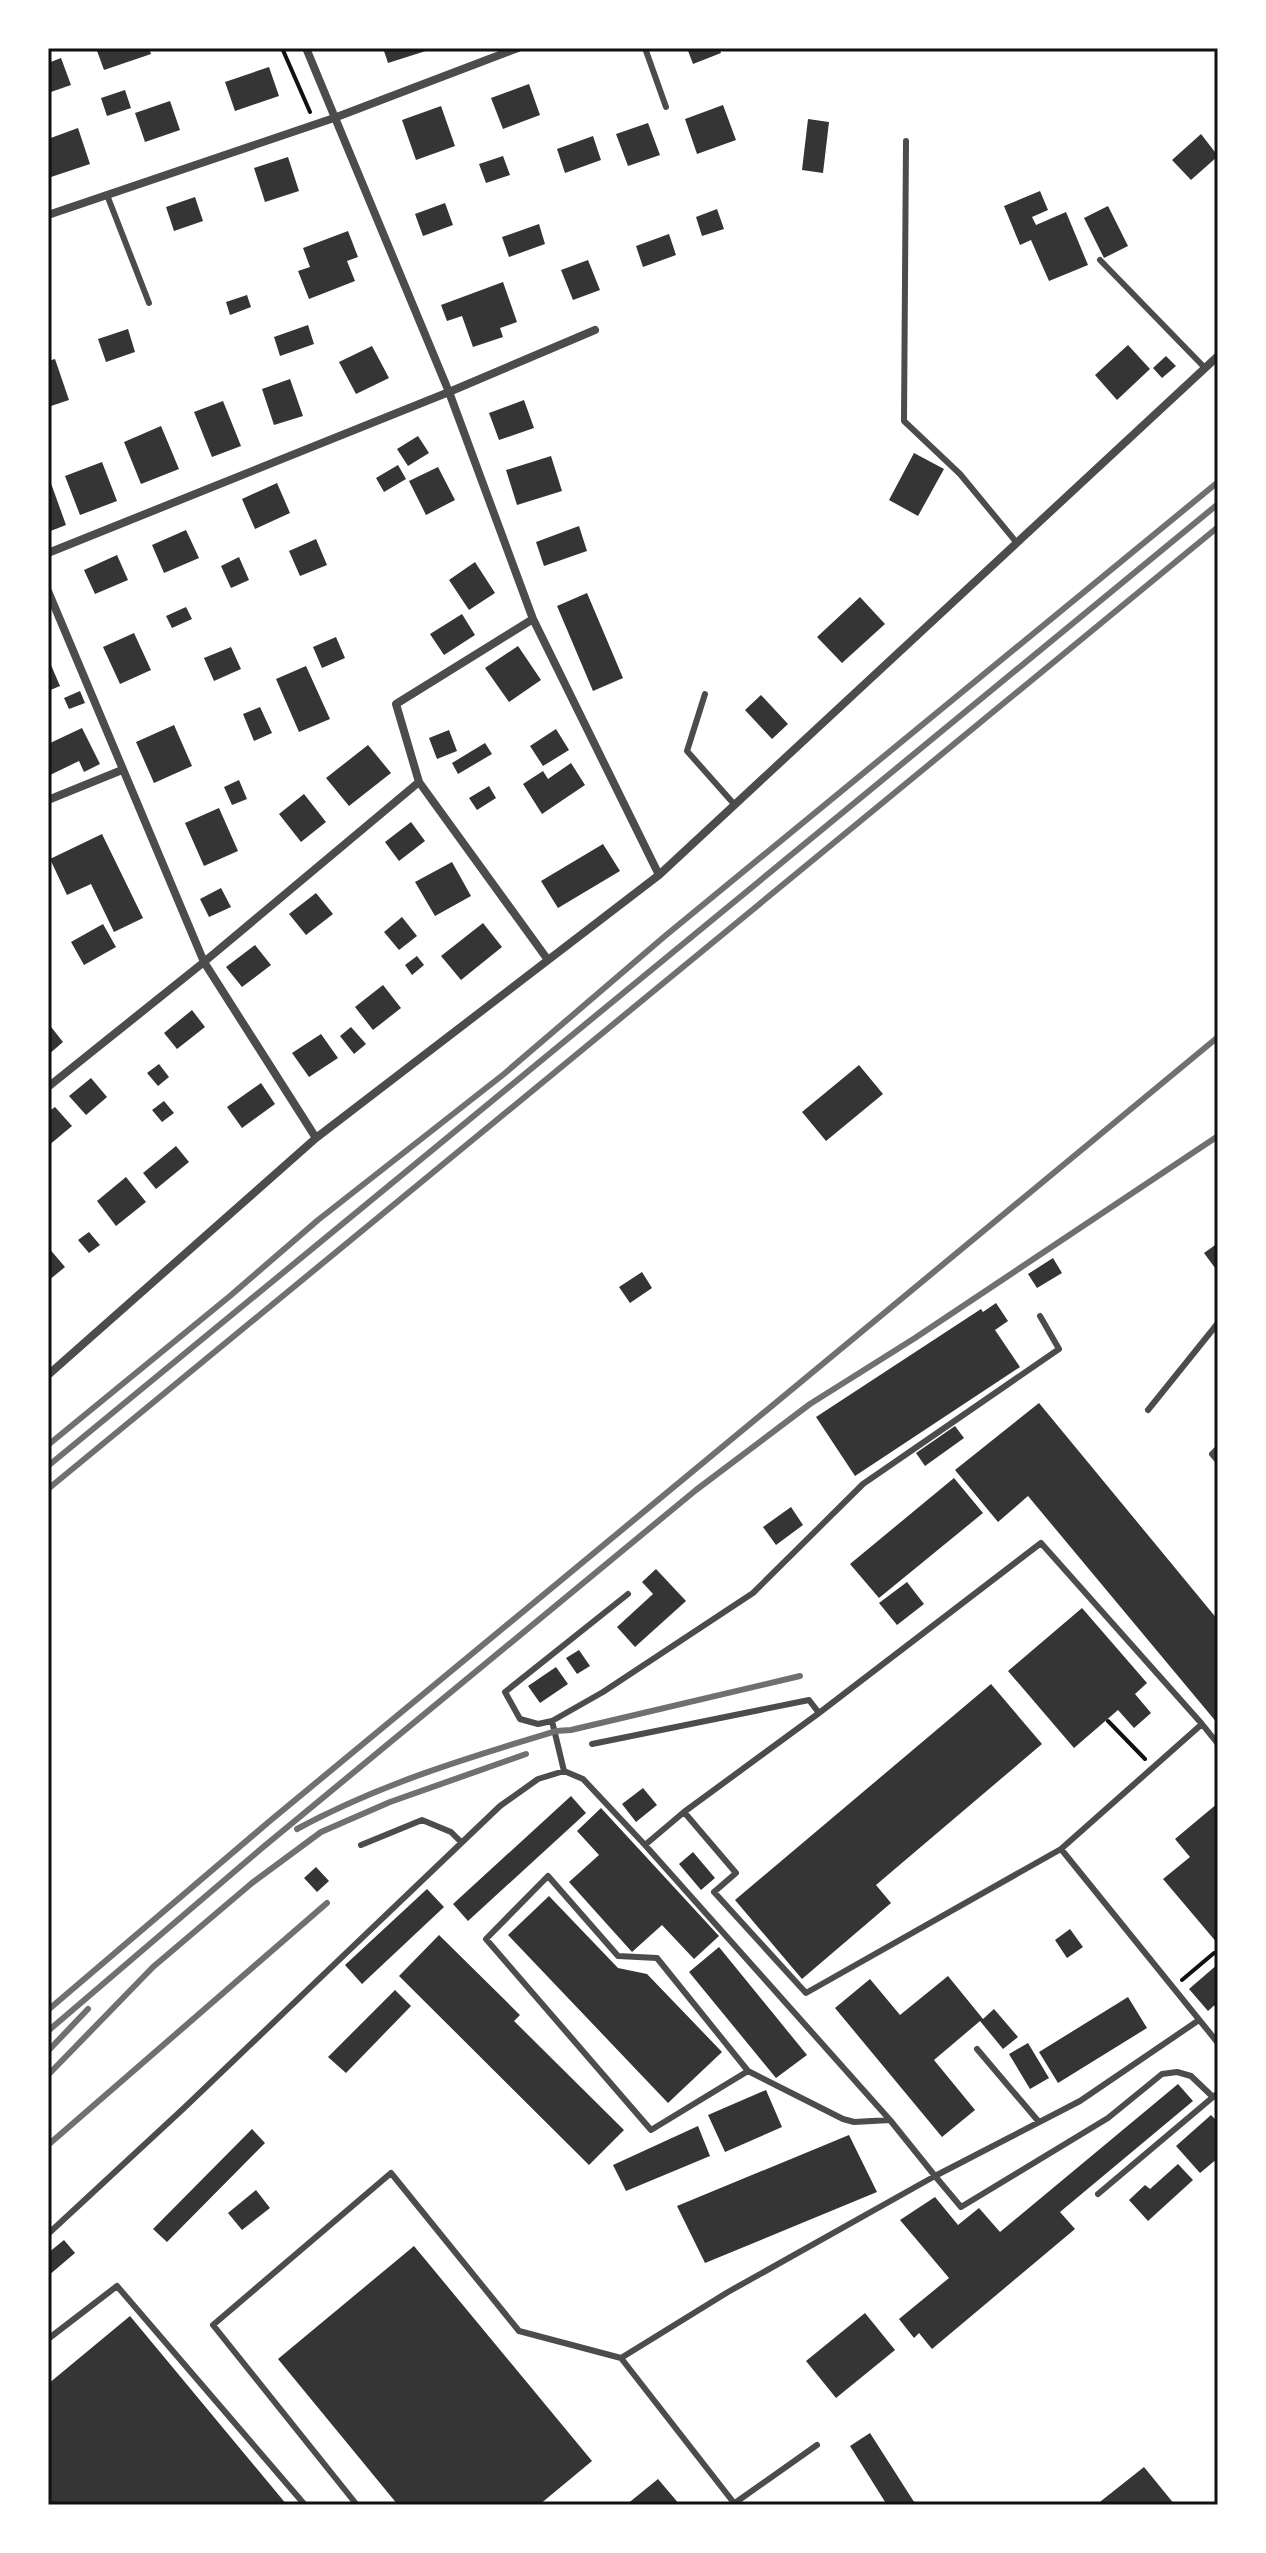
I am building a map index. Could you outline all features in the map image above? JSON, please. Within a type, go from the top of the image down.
[{"type":"street","points":[[306,48],[449,392],[533,619],[659,875]]},
{"type":"street","points":[[48,215],[334,118],[518,48]]},
{"type":"street","points":[[48,553],[595,330]]},
{"type":"street","points":[[48,1375],[316,1138],[659,875],[1218,356]]},
{"type":"street","points":[[48,591],[204,962],[316,1138]]},
{"type":"street","points":[[533,619],[396,704],[419,782],[548,960]]},
{"type":"street","points":[[48,800],[122,770]]},
{"type":"street","points":[[48,1087],[204,962],[419,782]]},
{"type":"lane","points":[[645,48],[666,107]]},
{"type":"lane","points":[[906,141],[904,421],[960,474],[1017,543]]},
{"type":"lane","points":[[107,195],[149,303]]},
{"type":"lane","points":[[1100,260],[1205,368]]},
{"type":"lane","points":[[705,694],[687,751],[734,804]]},
{"type":"lane","points":[[628,1594],[505,1692],[520,1719],[538,1724],[552,1721],[603,1692],[753,1593],[863,1484],[1059,1349],[1040,1316]]},
{"type":"lane","points":[[1148,1410],[1218,1323]]},
{"type":"lane","points":[[1218,1448],[1212,1454],[1218,1461]]},
{"type":"lane","points":[[645,1845],[684,1812],[1041,1543],[1218,1744]]},
{"type":"lane","points":[[592,1744],[809,1700],[819,1713]]},
{"type":"lane","points":[[552,1721],[564,1771]]},
{"type":"lane","points":[[684,1812],[736,1873],[714,1892],[806,1993],[1061,1849],[1202,1724]]},
{"type":"lane","points":[[48,2234],[500,1806],[538,1779],[564,1771],[583,1779],[645,1845],[890,2120],[961,2207],[1108,2118],[1162,2074],[1177,2072],[1191,2076],[1215,2095],[1098,2194]]},
{"type":"lane","points":[[361,1845],[422,1820],[451,1832],[461,1842]]},
{"type":"lane","points":[[1061,1849],[1218,2043]]},
{"type":"lane","points":[[748,2071],[651,2130],[486,1939],[548,1876],[618,1956],[657,1958],[748,2071],[843,2119],[868,2122],[890,2120]]},
{"type":"lane","points":[[621,2358],[728,2292],[935,2176],[1080,2101],[1199,2020]]},
{"type":"lane","points":[[977,2049],[1039,2122]]},
{"type":"lane","points":[[357,2505],[213,2325],[391,2173],[519,2331],[621,2358],[733,2504],[817,2445]]},
{"type":"lane","points":[[48,2339],[117,2286],[305,2505]]},
{"type":"path","points":[[282,48],[316,124]]},
{"type":"path","points":[[1108,1721],[1154,1768]]},
{"type":"path","points":[[1173,1988],[1214,1953],[1218,1954]]},
{"type":"building","points":[[96,48],[149,48],[151,54],[104,70]]},
{"type":"building","points":[[383,48],[432,48],[432,49],[388,63]]},
{"type":"building","points":[[687,48],[719,48],[721,53],[693,64]]},
{"type":"building","points":[[61,58],[71,85],[48,93],[48,63]]},
{"type":"building","points":[[269,67],[279,96],[235,111],[225,82]]},
{"type":"building","points":[[529,84],[540,115],[503,129],[491,98]]},
{"type":"building","points":[[125,90],[131,108],[107,116],[101,98]]},
{"type":"building","points":[[170,101],[180,130],[145,142],[135,113]]},
{"type":"building","points":[[723,105],[736,140],[697,154],[685,119]]},
{"type":"building","points":[[441,106],[455,146],[416,160],[402,120]]},
{"type":"building","points":[[808,119],[829,122],[823,173],[802,170]]},
{"type":"building","points":[[648,123],[660,155],[628,166],[616,134]]},
{"type":"building","points":[[78,128],[90,164],[48,178],[48,139]]},
{"type":"building","points":[[1201,134],[1218,156],[1191,180],[1172,160]]},
{"type":"building","points":[[593,136],[601,160],[565,173],[557,149]]},
{"type":"building","points":[[503,156],[510,175],[486,183],[479,164]]},
{"type":"building","points":[[288,157],[299,191],[265,202],[254,168]]},
{"type":"building","points":[[1040,191],[1048,210],[1032,217],[1036,225],[1066,212],[1088,265],[1049,281],[1031,240],[1020,245],[1004,206]]},
{"type":"building","points":[[195,197],[203,221],[174,231],[166,207]]},
{"type":"building","points":[[445,203],[453,225],[423,236],[415,214]]},
{"type":"building","points":[[1108,206],[1128,246],[1104,258],[1084,218]]},
{"type":"building","points":[[717,209],[724,229],[702,236],[696,217]]},
{"type":"building","points":[[539,224],[545,244],[509,257],[502,237]]},
{"type":"building","points":[[348,231],[358,257],[347,261],[355,281],[309,299],[298,271],[310,267],[303,248]]},
{"type":"building","points":[[669,234],[676,255],[643,267],[636,246]]},
{"type":"building","points":[[588,260],[600,290],[573,300],[561,270]]},
{"type":"building","points":[[503,282],[517,322],[500,328],[503,337],[473,347],[462,316],[447,321],[441,305]]},
{"type":"building","points":[[247,295],[251,307],[230,315],[226,302]]},
{"type":"building","points":[[308,325],[314,344],[280,356],[274,337]]},
{"type":"building","points":[[128,329],[135,352],[106,362],[98,339]]},
{"type":"building","points":[[1128,345],[1150,369],[1117,400],[1095,375]]},
{"type":"building","points":[[372,346],[389,378],[356,394],[339,362]]},
{"type":"building","points":[[1166,356],[1176,366],[1162,378],[1153,368]]},
{"type":"building","points":[[55,359],[69,400],[48,407],[48,361]]},
{"type":"building","points":[[290,379],[303,416],[274,425],[262,389]]},
{"type":"building","points":[[524,400],[534,428],[499,440],[489,413]]},
{"type":"building","points":[[223,401],[241,446],[212,457],[194,412]]},
{"type":"building","points":[[161,426],[179,469],[141,484],[124,442]]},
{"type":"building","points":[[418,436],[429,453],[408,466],[397,449]]},
{"type":"building","points":[[914,453],[944,469],[918,516],[889,500]]},
{"type":"building","points":[[551,456],[562,491],[517,505],[506,470]]},
{"type":"building","points":[[102,462],[117,501],[80,515],[65,476]]},
{"type":"building","points":[[398,465],[406,479],[384,492],[376,478]]},
{"type":"building","points":[[438,467],[455,500],[426,515],[409,481]]},
{"type":"building","points":[[48,475],[66,525],[48,532]]},
{"type":"building","points":[[277,483],[290,513],[255,529],[242,499]]},
{"type":"building","points":[[579,526],[587,551],[544,566],[536,542]]},
{"type":"building","points":[[186,530],[199,558],[164,573],[152,545]]},
{"type":"building","points":[[316,539],[327,565],[300,576],[289,551]]},
{"type":"building","points":[[117,555],[128,580],[95,594],[84,570]]},
{"type":"building","points":[[239,557],[249,580],[231,588],[221,566]]},
{"type":"building","points":[[475,562],[495,593],[469,610],[449,580]]},
{"type":"building","points":[[587,593],[623,678],[593,691],[557,606]]},
{"type":"building","points":[[860,597],[885,624],[842,663],[817,637]]},
{"type":"building","points":[[186,607],[192,619],[172,628],[166,616]]},
{"type":"building","points":[[462,614],[475,635],[444,655],[430,634]]},
{"type":"building","points":[[134,633],[151,670],[120,684],[103,647]]},
{"type":"building","points":[[336,637],[345,658],[322,668],[313,647]]},
{"type":"building","points":[[518,646],[541,680],[509,702],[485,668]]},
{"type":"building","points":[[231,647],[241,669],[214,681],[204,658]]},
{"type":"building","points":[[48,658],[60,686],[48,691]]},
{"type":"building","points":[[306,666],[330,719],[299,732],[276,679]]},
{"type":"building","points":[[80,691],[85,703],[69,709],[64,698]]},
{"type":"building","points":[[761,695],[788,724],[772,739],[745,710]]},
{"type":"building","points":[[260,707],[272,733],[254,741],[243,714]]},
{"type":"building","points":[[174,725],[192,766],[154,783],[136,742]]},
{"type":"building","points":[[82,728],[100,764],[84,772],[79,761],[48,776],[48,744]]},
{"type":"building","points":[[556,729],[569,750],[543,766],[530,746]]},
{"type":"building","points":[[449,730],[457,751],[437,759],[429,738]]},
{"type":"building","points":[[485,743],[492,754],[458,774],[452,763]]},
{"type":"building","points":[[368,745],[391,773],[349,806],[326,778]]},
{"type":"building","points":[[571,763],[585,785],[542,814],[523,784],[543,771],[548,779]]},
{"type":"building","points":[[239,780],[247,799],[232,805],[224,787]]},
{"type":"building","points":[[489,786],[496,798],[477,810],[469,798]]},
{"type":"building","points":[[304,794],[326,822],[301,842],[279,814]]},
{"type":"building","points":[[219,808],[238,851],[204,866],[185,823]]},
{"type":"building","points":[[411,822],[425,841],[399,861],[385,842]]},
{"type":"building","points":[[102,834],[143,918],[114,932],[91,884],[67,895],[50,859]]},
{"type":"building","points":[[603,844],[620,871],[558,908],[541,881]]},
{"type":"building","points":[[452,862],[471,896],[435,916],[415,882]]},
{"type":"building","points":[[221,888],[231,907],[209,917],[200,899]]},
{"type":"building","points":[[316,893],[333,914],[306,935],[289,914]]},
{"type":"building","points":[[402,917],[417,936],[399,950],[384,932]]},
{"type":"building","points":[[483,923],[502,947],[461,980],[441,956]]},
{"type":"building","points":[[103,924],[116,947],[84,965],[71,942]]},
{"type":"building","points":[[255,945],[271,965],[242,987],[226,967]]},
{"type":"building","points":[[417,956],[424,965],[412,975],[405,965]]},
{"type":"building","points":[[383,985],[401,1008],[373,1030],[355,1007]]},
{"type":"building","points":[[192,1010],[205,1027],[177,1049],[164,1033]]},
{"type":"building","points":[[48,1023],[63,1042],[48,1055]]},
{"type":"building","points":[[351,1027],[366,1044],[354,1054],[340,1036]]},
{"type":"building","points":[[321,1034],[338,1058],[309,1077],[292,1053]]},
{"type":"building","points":[[159,1064],[169,1077],[158,1086],[147,1073]]},
{"type":"building","points":[[859,1065],[883,1094],[826,1141],[802,1112]]},
{"type":"building","points":[[91,1078],[107,1097],[86,1115],[69,1096]]},
{"type":"building","points":[[261,1083],[275,1104],[242,1128],[227,1107]]},
{"type":"building","points":[[164,1101],[174,1113],[162,1122],[152,1110]]},
{"type":"building","points":[[55,1107],[72,1126],[48,1146],[48,1112]]},
{"type":"building","points":[[176,1146],[189,1162],[156,1189],[143,1173]]},
{"type":"building","points":[[126,1177],[146,1202],[116,1226],[97,1201]]},
{"type":"building","points":[[89,1232],[100,1245],[89,1253],[78,1240]]},
{"type":"building","points":[[1218,1243],[1218,1272],[1204,1253]]},
{"type":"building","points":[[48,1247],[65,1267],[48,1281]]},
{"type":"building","points":[[1053,1258],[1062,1273],[1037,1288],[1028,1274]]},
{"type":"building","points":[[642,1272],[652,1288],[630,1303],[619,1287]]},
{"type":"building","points":[[996,1303],[1008,1321],[995,1330],[1020,1367],[855,1476],[816,1417],[981,1309],[983,1312]]},
{"type":"building","points":[[1039,1403],[1218,1620],[1218,1724],[1028,1496],[998,1522],[955,1470]]},
{"type":"building","points":[[955,1426],[964,1438],[925,1466],[916,1453]]},
{"type":"building","points":[[954,1478],[983,1513],[879,1598],[850,1564]]},
{"type":"building","points":[[791,1507],[803,1525],[776,1545],[763,1527]]},
{"type":"building","points":[[656,1569],[686,1601],[635,1647],[617,1627],[653,1594],[642,1582]]},
{"type":"building","points":[[907,1582],[924,1604],[897,1625],[879,1603]]},
{"type":"building","points":[[1082,1608],[1147,1683],[1135,1694],[1151,1713],[1134,1728],[1118,1710],[1074,1748],[1008,1671]]},
{"type":"building","points":[[579,1650],[590,1666],[577,1674],[566,1658]]},
{"type":"building","points":[[556,1667],[568,1684],[540,1703],[528,1686]]},
{"type":"building","points":[[991,1684],[1042,1744],[876,1885],[891,1903],[802,1979],[735,1900]]},
{"type":"building","points":[[643,1788],[657,1805],[636,1822],[622,1804]]},
{"type":"building","points":[[571,1796],[586,1813],[468,1921],[453,1904]]},
{"type":"building","points":[[1218,1803],[1218,1944],[1163,1879],[1190,1857],[1175,1839]]},
{"type":"building","points":[[601,1808],[719,1936],[694,1959],[662,1925],[632,1952],[569,1882],[599,1855],[577,1831]]},
{"type":"building","points":[[693,1852],[715,1878],[701,1890],[679,1864]]},
{"type":"building","points":[[316,1867],[329,1881],[317,1892],[304,1878]]},
{"type":"building","points":[[427,1889],[444,1907],[362,1984],[345,1965]]},
{"type":"building","points":[[549,1896],[618,1968],[647,1974],[722,2052],[668,2103],[508,1935]]},
{"type":"building","points":[[1070,1929],[1083,1947],[1067,1958],[1055,1940]]},
{"type":"building","points":[[439,1935],[520,2015],[514,2021],[624,2130],[589,2165],[399,1976]]},
{"type":"building","points":[[719,1947],[807,2055],[776,2078],[689,1972]]},
{"type":"building","points":[[1218,1964],[1218,2002],[1208,2011],[1189,1989]]},
{"type":"building","points":[[948,1976],[983,2019],[994,2009],[1018,2037],[1003,2049],[980,2021],[934,2060],[975,2110],[942,2137],[835,2008],[870,1979],[900,2015]]},
{"type":"building","points":[[395,1990],[411,2006],[346,2073],[328,2057]]},
{"type":"building","points":[[1128,1997],[1147,2028],[1058,2083],[1039,2052]]},
{"type":"building","points":[[1028,2043],[1049,2078],[1030,2089],[1009,2054]]},
{"type":"building","points":[[1178,2084],[1193,2101],[1060,2212],[1075,2229],[932,2349],[919,2333],[914,2338],[899,2319],[949,2278],[900,2220],[935,2197],[958,2225],[979,2208],[1000,2232]]},
{"type":"building","points":[[766,2090],[782,2127],[725,2152],[708,2115]]},
{"type":"building","points":[[1211,2115],[1218,2122],[1218,2158],[1200,2173],[1176,2146]]},
{"type":"building","points":[[698,2126],[710,2156],[626,2191],[613,2165]]},
{"type":"building","points":[[252,2129],[265,2143],[167,2242],[153,2229]]},
{"type":"building","points":[[849,2135],[877,2192],[705,2263],[677,2206]]},
{"type":"building","points":[[1178,2164],[1193,2180],[1148,2221],[1129,2200],[1145,2185],[1150,2189]]},
{"type":"building","points":[[256,2190],[270,2208],[242,2230],[228,2213]]},
{"type":"building","points":[[64,2240],[75,2253],[48,2276],[48,2253]]},
{"type":"building","points":[[414,2246],[592,2461],[539,2505],[398,2505],[278,2359]]},
{"type":"building","points":[[865,2313],[895,2350],[836,2398],[806,2361]]},
{"type":"building","points":[[130,2316],[287,2505],[48,2505],[48,2384]]},
{"type":"building","points":[[870,2433],[916,2505],[887,2505],[850,2446]]},
{"type":"building","points":[[1144,2467],[1175,2505],[1096,2505]]},
{"type":"building","points":[[658,2479],[680,2505],[626,2505]]},
{"type":"railway","points":[[48,1445],[318,1220],[504,1074],[665,936],[1218,482]]},
{"type":"railway","points":[[48,1466],[1218,504]]},
{"type":"railway","points":[[48,1489],[1218,527]]},
{"type":"railway","points":[[48,2010],[271,1820],[1218,1037]]},
{"type":"railway","points":[[48,2031],[262,1848],[696,1490],[810,1404],[915,1338],[1218,1136]]},
{"type":"railway","points":[[297,1829],[392,1785],[523,1741],[800,1676]]},
{"type":"railway","points":[[48,2075],[153,1967],[252,1883],[321,1832],[390,1802],[526,1754]]},
{"type":"railway","points":[[48,2145],[327,1903]]},
{"type":"railway","points":[[48,2051],[88,2009]]}]
